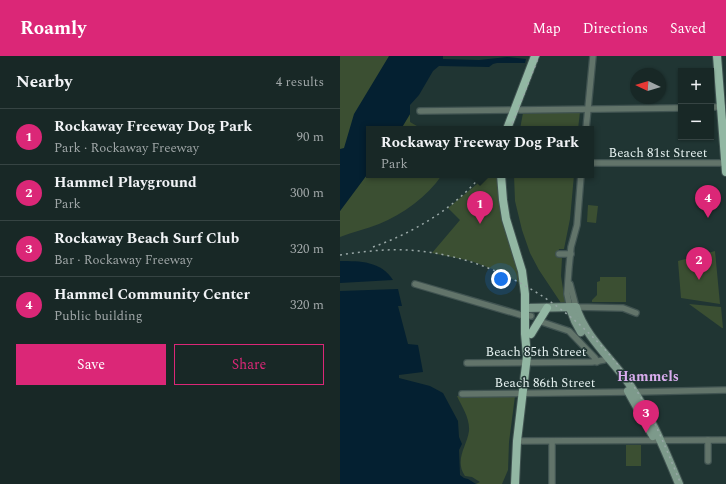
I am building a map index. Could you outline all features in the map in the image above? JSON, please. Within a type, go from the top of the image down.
[{"type":"main road","points":[[514,126],[517,110],[535,56]]},
{"type":"main road","points":[[509,126],[541,56]]},
{"type":"main road","points":[[717,56],[726,172]]},
{"type":"main road","points":[[501,178],[506,219],[523,276],[531,334]]},
{"type":"main road","points":[[506,178],[510,214],[528,273],[528,312],[525,334],[527,362],[517,441],[515,484]]},
{"type":"main road","points":[[527,351],[531,334],[546,308]]},
{"type":"street","points":[[586,126],[593,56]]},
{"type":"street","points":[[714,108],[722,107]]},
{"type":"street","points":[[420,111],[678,108]]},
{"type":"street","name":"Beach 81st Street","points":[[594,163],[726,163]]},
{"type":"street","points":[[581,178],[569,280],[573,317],[601,361],[632,392]]},
{"type":"street","points":[[558,254],[571,254]]},
{"type":"street","points":[[415,284],[528,312],[546,308],[623,308],[636,313]]},
{"type":"street","points":[[573,308],[587,330],[613,362],[632,392],[679,484]]},
{"type":"street","points":[[539,321],[569,331],[595,358],[601,361]]},
{"type":"street","name":"Beach 85th Street","points":[[467,362],[601,361]]},
{"type":"street","name":"Beach 86th Street","points":[[462,394],[726,390]]},
{"type":"street","points":[[708,440],[708,461]]},
{"type":"street","points":[[517,441],[726,440]]},
{"type":"street","points":[[552,441],[552,484]]},
{"type":"street","points":[[658,441],[674,484]]},
{"type":"green space","points":[[340,56],[395,56],[349,149],[340,155]]},
{"type":"green space","points":[[580,112],[578,126],[521,126],[523,113]]},
{"type":"green space","points":[[410,114],[410,122],[417,126],[403,126]]},
{"type":"green space","points":[[366,176],[366,178],[440,178],[422,198],[406,210],[379,224],[340,237],[340,211]]},
{"type":"green space","points":[[481,178],[498,178],[504,227],[514,254],[522,284],[495,270],[471,261],[432,253],[460,220],[448,208],[477,184]]},
{"type":"green space","points":[[514,178],[574,178],[570,219],[564,249],[559,249],[558,258],[562,258],[561,276],[565,302],[561,303],[539,270],[530,253],[522,230],[515,201]]},
{"type":"green space","points":[[588,205],[598,206],[596,223],[587,222]]},
{"type":"green space","points":[[715,251],[720,304],[681,298],[678,261]]},
{"type":"green space","points":[[600,277],[626,277],[626,302],[592,302],[597,295],[597,282],[600,281]]},
{"type":"green space","points":[[689,304],[721,307],[723,328],[722,328]]},
{"type":"green space","points":[[457,396],[515,396],[509,442],[508,470],[502,484],[476,484],[480,482],[472,477],[465,476],[462,470],[461,459],[468,437],[469,426]]},
{"type":"green space","points":[[626,445],[641,445],[641,466],[626,466]]},
{"type":"water","points":[[389,56],[443,56],[443,59],[479,60],[507,57],[526,59],[525,63],[497,63],[489,67],[439,66],[433,71],[419,95],[410,105],[410,114],[403,126],[366,126],[366,176],[340,211],[340,149],[344,148],[354,114]]},
{"type":"water","points":[[340,261],[370,263],[382,269],[393,280],[340,283]]},
{"type":"water","points":[[398,289],[402,306],[398,306],[408,344],[418,345],[423,372],[399,375],[399,378],[430,386],[443,393],[458,421],[459,437],[462,444],[459,450],[460,475],[476,484],[340,484],[340,291]]},
{"type":"railway","points":[[511,126],[539,56]]},
{"type":"railway","points":[[373,247],[418,227],[446,209],[479,178]]},
{"type":"railway","points":[[340,255],[369,251],[399,250],[419,251],[452,257],[485,267],[516,281],[546,298],[573,319],[621,368],[652,417],[681,484]]},
{"type":"place","name":"Hammel Community Center","points":[[708,218]]},
{"type":"place","name":"Rockaway Freeway Dog Park","points":[[480,224]]},
{"type":"place","name":"Hammel Playground","points":[[699,280]]},
{"type":"place","name":"Rockaway Beach Surf Club","points":[[646,433]]},
{"type":"district","name":"Hammels","points":[[648,376]]}]
